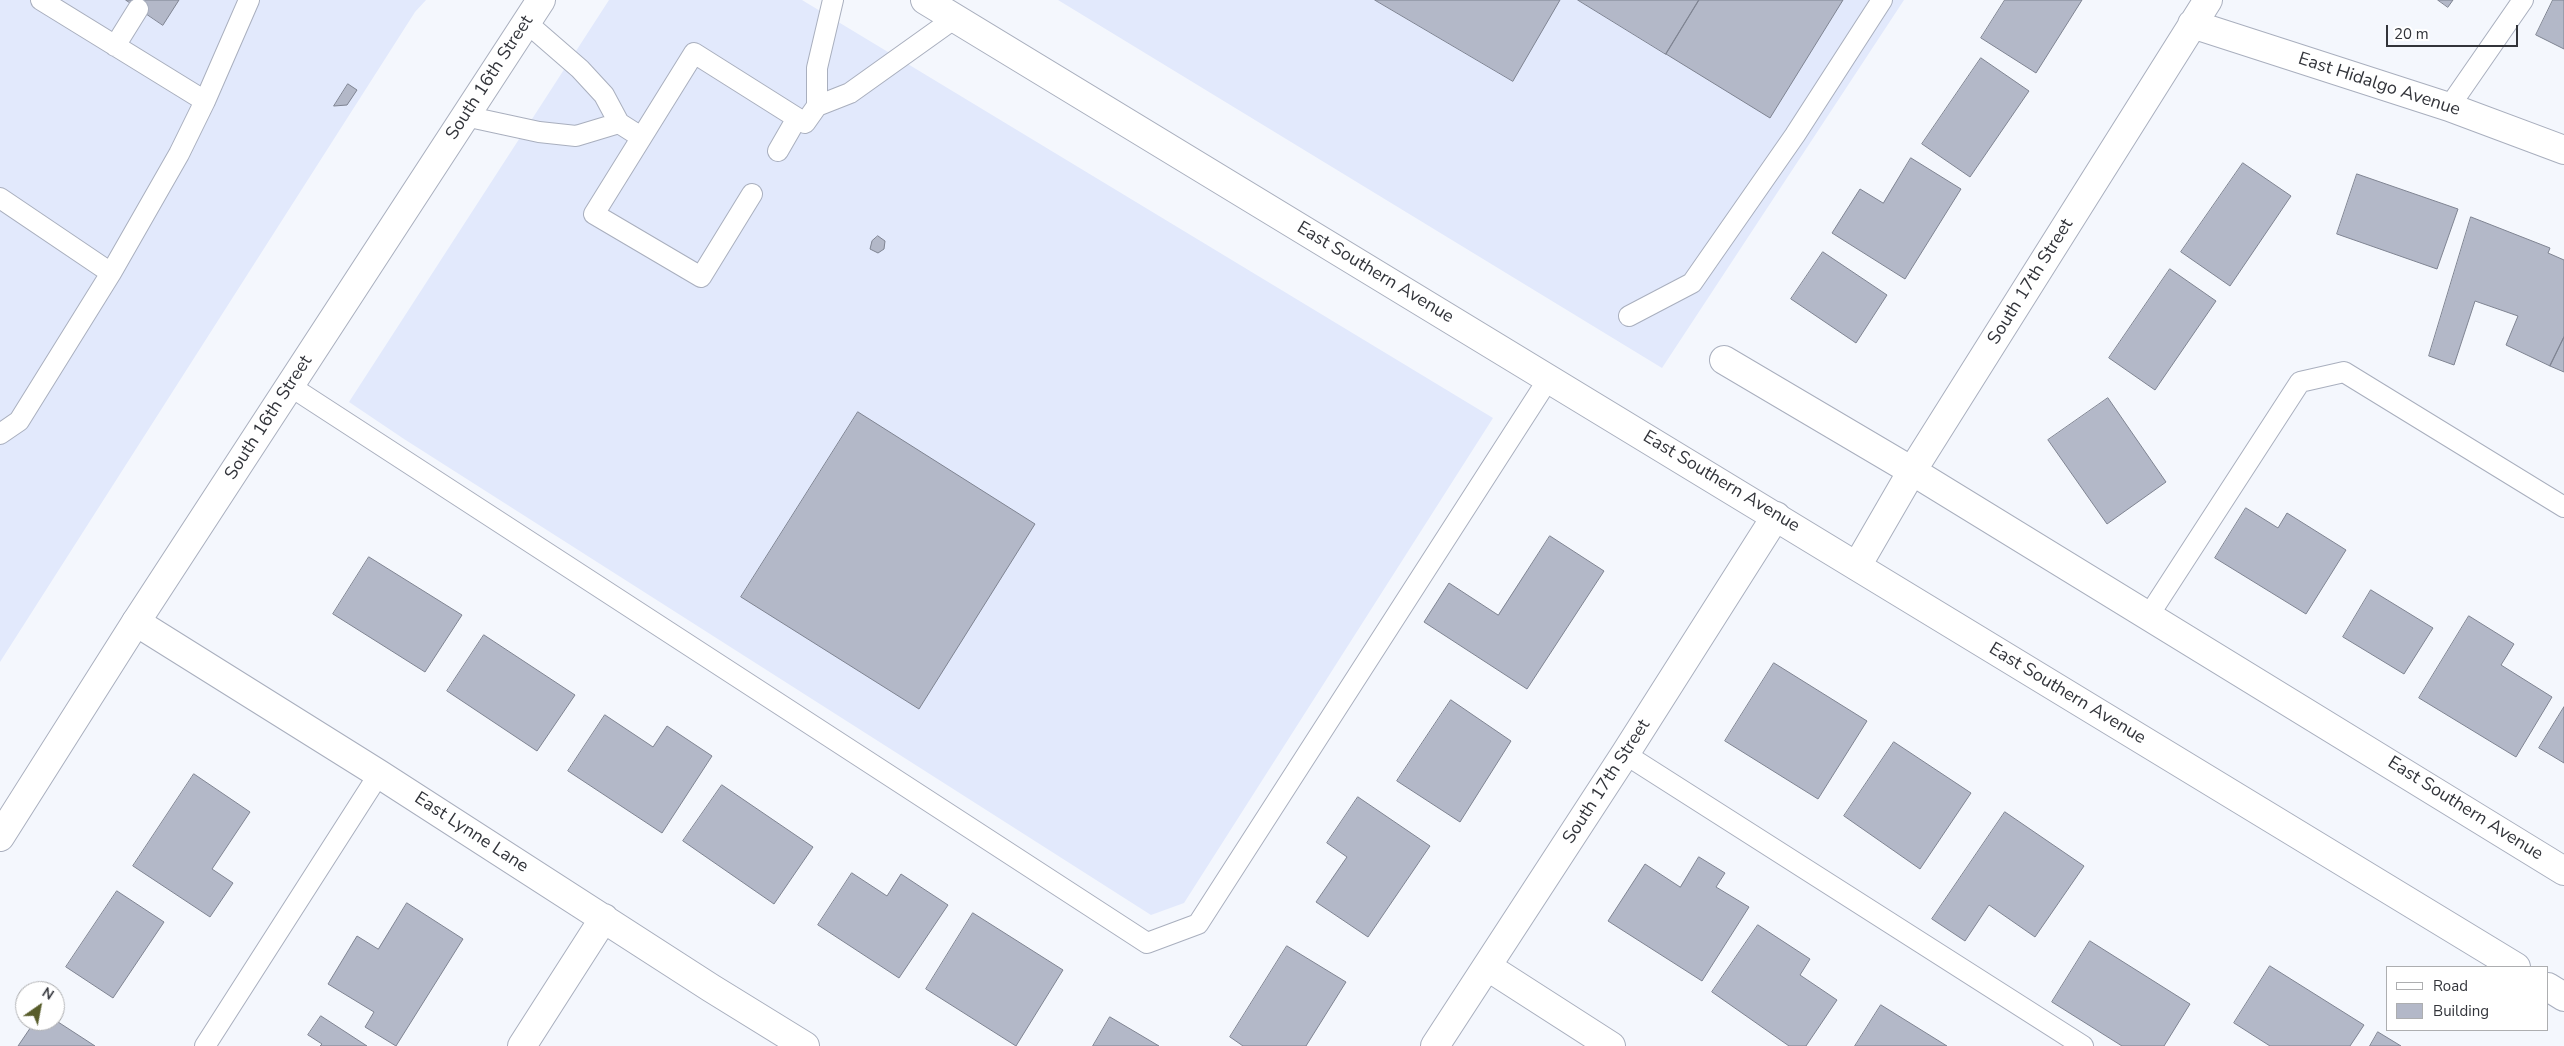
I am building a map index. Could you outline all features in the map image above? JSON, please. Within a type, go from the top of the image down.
[{"type":"street","name":"South 16th Street","points":[[0,837],[136,622],[541,0]]},
{"type":"street","name":"East Southern Avenue","points":[[925,0],[2514,966]]},
{"type":"street","name":"South 17th Street","points":[[1856,566],[1912,471],[2208,0]]},
{"type":"street","name":"East Hidalgo Avenue","points":[[2192,24],[2449,107],[2564,150]]},
{"type":"street","name":"East Southern Avenue","points":[[1724,360],[1912,471],[2564,870]]},
{"type":"street","name":"South 17th Street","points":[[1435,1046],[1488,967],[1776,516]]},
{"type":"street","name":"East Lynne Lane","points":[[136,622],[805,1046]]},
{"type":"street","points":[[522,1046],[604,918]]},
{"type":"street","points":[[1488,967],[1611,1046]]},
{"type":"street","points":[[2549,988],[2564,996]]},
{"type":"lane","points":[[41,0],[205,101]]},
{"type":"lane","points":[[0,434],[19,422],[111,273],[179,154],[205,101],[249,0]]},
{"type":"lane","points":[[752,194],[701,278],[594,214],[694,53],[805,124],[817,106],[817,68],[833,0]]},
{"type":"lane","points":[[1629,316],[1692,283],[1795,135],[1882,0]]},
{"type":"lane","points":[[2449,107],[2523,0]]},
{"type":"lane","points":[[115,46],[138,9]]},
{"type":"lane","points":[[817,106],[850,93],[955,18]]},
{"type":"lane","points":[[527,23],[580,69],[604,95],[619,123],[641,137]]},
{"type":"lane","points":[[465,116],[539,132],[576,136],[619,123]]},
{"type":"lane","points":[[778,151],[797,118]]},
{"type":"lane","points":[[0,198],[111,273]]},
{"type":"lane","points":[[2149,616],[2300,382],[2344,372],[2564,507]]},
{"type":"lane","points":[[290,386],[1147,943],[1198,924],[1549,378]]},
{"type":"lane","points":[[1625,754],[2082,1046]]},
{"type":"lane","points":[[205,1046],[378,774]]},
{"type":"shaded area","points":[[0,0],[426,0],[415,12],[0,662]]},
{"type":"shaded area","points":[[609,0],[802,0],[1493,418],[1184,903],[1151,915],[404,439],[349,402]]},
{"type":"shaded area","points":[[1058,0],[1904,0],[1662,368]]},
{"type":"building","points":[[126,0],[179,0],[163,25]]},
{"type":"building","points":[[1375,0],[1560,0],[1513,81]]},
{"type":"building","points":[[1578,0],[1699,0],[1666,54]]},
{"type":"building","points":[[1699,0],[1843,0],[1770,118],[1666,54]]},
{"type":"building","points":[[2005,0],[2082,0],[2036,73],[1981,38]]},
{"type":"building","points":[[2438,0],[2453,0],[2448,7]]},
{"type":"building","points":[[2553,0],[2564,0],[2564,49],[2536,35]]},
{"type":"building","points":[[1981,58],[2029,91],[1970,177],[1922,144]]},
{"type":"building","points":[[348,84],[357,90],[347,105],[334,106]]},
{"type":"building","points":[[1911,158],[1961,189],[1905,279],[1832,233],[1860,189],[1883,203]]},
{"type":"building","points":[[2243,163],[2291,196],[2230,286],[2181,252]]},
{"type":"building","points":[[2357,174],[2458,209],[2437,269],[2337,234]]},
{"type":"building","points":[[2471,217],[2550,248],[2548,253],[2564,260],[2564,337],[2550,366],[2506,345],[2518,316],[2475,301],[2454,365],[2429,356]]},
{"type":"building","points":[[878,236],[885,241],[884,249],[878,253],[870,249],[872,241]]},
{"type":"building","points":[[1823,252],[1887,295],[1856,343],[1791,299]]},
{"type":"building","points":[[2170,269],[2216,301],[2155,390],[2109,358]]},
{"type":"building","points":[[2564,337],[2564,372],[2550,366]]},
{"type":"building","points":[[2108,398],[2166,482],[2107,524],[2048,440]]},
{"type":"building","points":[[858,412],[1035,524],[919,709],[741,597]]},
{"type":"building","points":[[2246,508],[2278,528],[2287,513],[2346,550],[2306,614],[2215,558]]},
{"type":"building","points":[[1550,536],[1604,571],[1527,689],[1424,622],[1449,583],[1498,615]]},
{"type":"building","points":[[369,557],[462,615],[425,672],[333,614]]},
{"type":"building","points":[[2371,590],[2433,628],[2404,674],[2343,637]]},
{"type":"building","points":[[2469,616],[2514,644],[2501,665],[2552,697],[2516,757],[2419,698]]},
{"type":"building","points":[[484,635],[575,695],[537,751],[447,691]]},
{"type":"building","points":[[1774,663],[1867,721],[1818,799],[1725,741]]},
{"type":"building","points":[[1451,700],[1511,741],[1460,822],[1397,781]]},
{"type":"building","points":[[2564,707],[2564,763],[2539,748]]},
{"type":"building","points":[[605,715],[653,747],[667,726],[712,756],[662,833],[568,771]]},
{"type":"building","points":[[1894,742],[1971,793],[1920,869],[1844,816]]},
{"type":"building","points":[[194,774],[250,812],[212,869],[233,883],[210,917],[133,866]]},
{"type":"building","points":[[722,785],[813,847],[774,904],[683,841]]},
{"type":"building","points":[[1358,797],[1430,846],[1368,937],[1316,902],[1347,857],[1327,843]]},
{"type":"building","points":[[2005,812],[2084,866],[2035,937],[1989,905],[1965,941],[1932,919]]},
{"type":"building","points":[[1699,857],[1725,873],[1716,887],[1749,907],[1702,981],[1608,921],[1645,864],[1680,887]]},
{"type":"building","points":[[852,873],[887,896],[901,874],[948,905],[899,978],[818,925]]},
{"type":"building","points":[[117,891],[164,922],[113,998],[66,967]]},
{"type":"building","points":[[407,903],[463,939],[396,1046],[365,1027],[374,1012],[328,984],[357,936],[378,949]]},
{"type":"building","points":[[973,913],[1063,970],[1016,1046],[926,989]]},
{"type":"building","points":[[1758,925],[1810,959],[1800,975],[1837,1000],[1806,1046],[1789,1046],[1712,992]]},
{"type":"building","points":[[2090,941],[2190,1004],[2164,1046],[2122,1046],[2052,1002]]},
{"type":"building","points":[[1287,946],[1346,982],[1306,1046],[1243,1046],[1230,1037]]},
{"type":"building","points":[[2270,966],[2364,1025],[2350,1046],[2270,1046],[2234,1023]]},
{"type":"building","points":[[1881,1005],[1947,1046],[1855,1046]]},
{"type":"building","points":[[321,1016],[367,1046],[320,1046],[322,1044],[308,1035]]},
{"type":"building","points":[[1110,1017],[1159,1046],[1093,1046]]},
{"type":"building","points":[[65,1026],[95,1046],[18,1046],[28,1031],[65,1031]]},
{"type":"building","points":[[2378,1032],[2401,1046],[2370,1046]]}]
